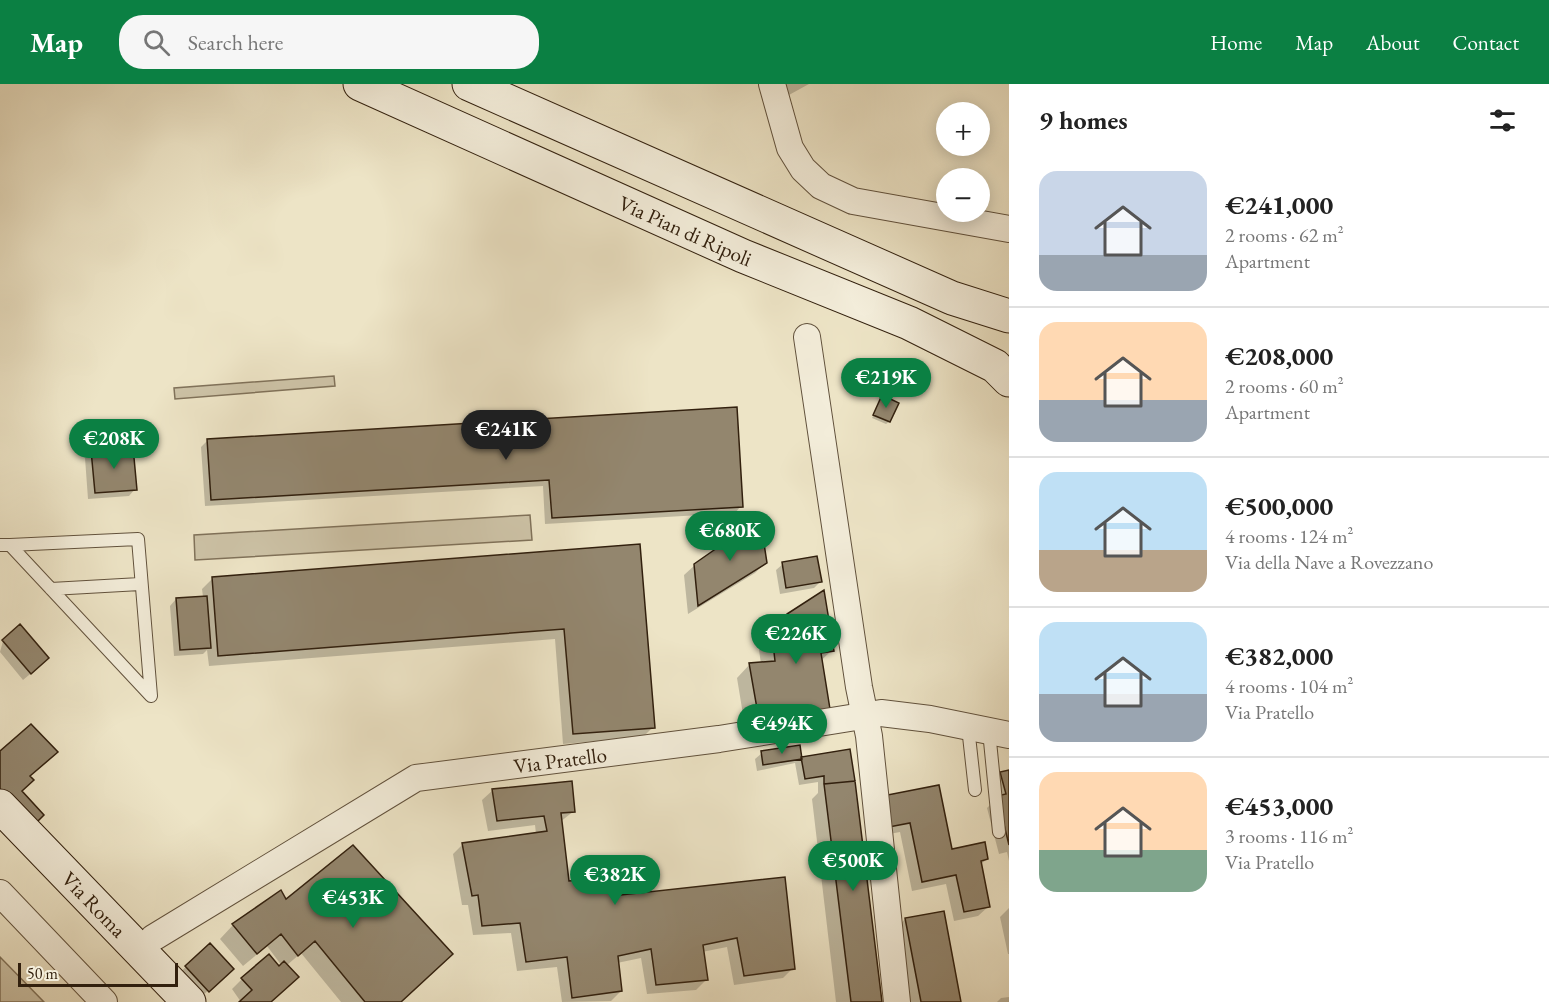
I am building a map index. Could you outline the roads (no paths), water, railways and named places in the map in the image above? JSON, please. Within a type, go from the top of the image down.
[{"type":"main road","name":"Via Pian di Ripoli","points":[[360,84],[743,256],[917,327],[995,366],[1009,380]]},
{"type":"main road","points":[[469,84],[952,298],[1009,316]]},
{"type":"main road","name":"Via Roma","points":[[0,806],[189,1002]]},
{"type":"street","points":[[772,84],[790,148],[803,169],[820,186],[853,201],[1009,229]]},
{"type":"street","points":[[807,337],[864,716],[897,1002]]},
{"type":"street","name":"Via Pratello","points":[[153,938],[416,778],[719,740],[880,713],[903,715],[988,731]]},
{"type":"street","points":[[0,893],[104,1002]]},
{"type":"lane","points":[[138,539],[151,696],[51,589],[5,545],[138,539]]},
{"type":"lane","points":[[51,589],[140,584]]},
{"type":"lane","points":[[975,790],[988,731]]},
{"type":"lane","points":[[988,731],[999,832]]}]
